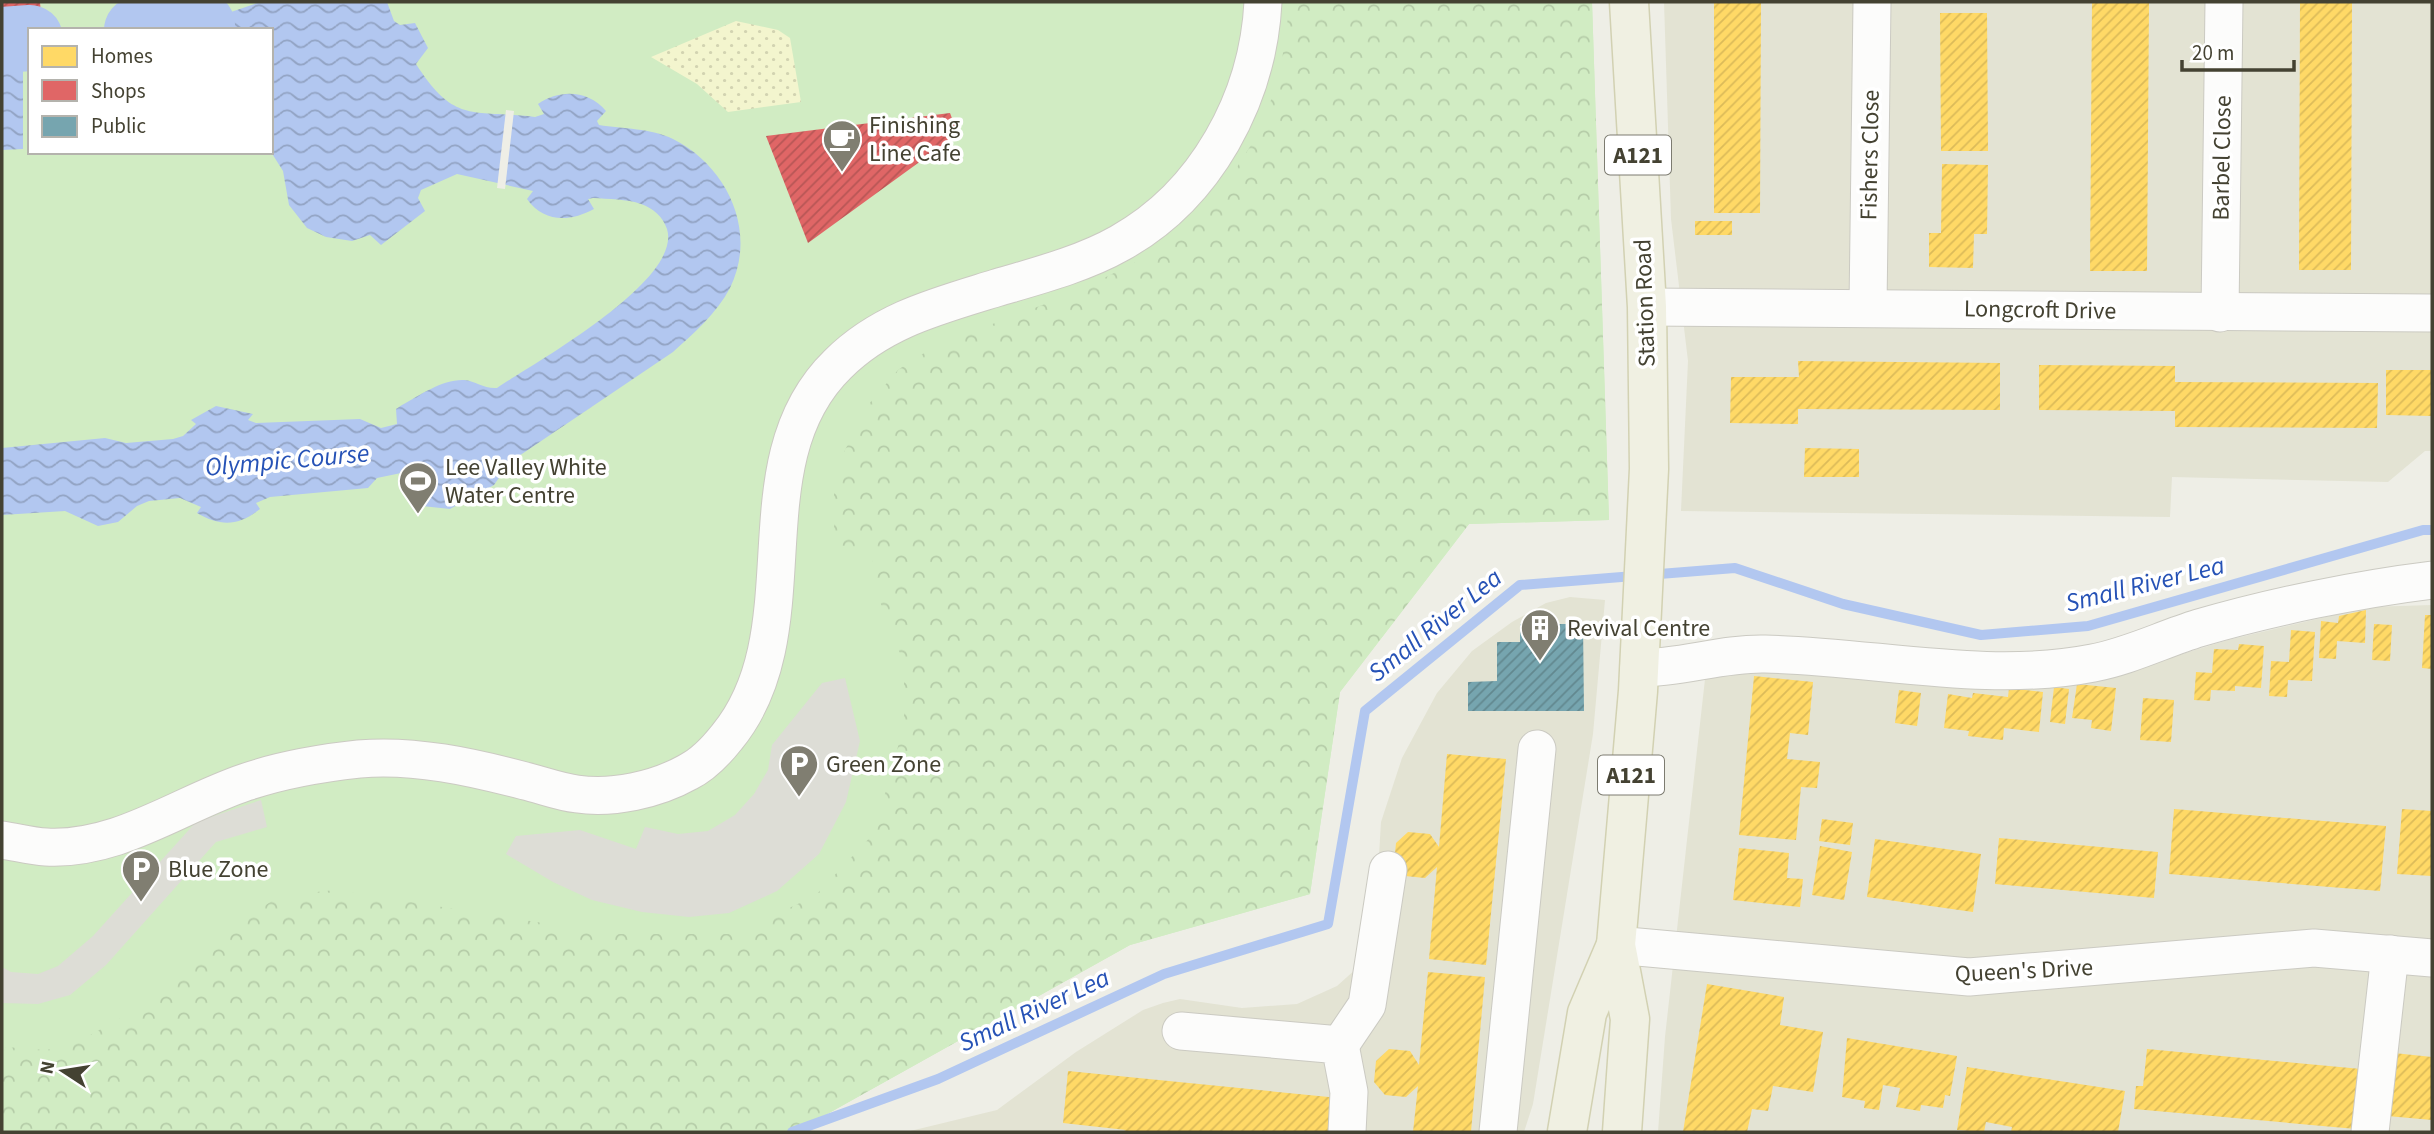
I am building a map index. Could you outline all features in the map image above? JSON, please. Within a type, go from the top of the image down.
[{"type":"main road","name":"Station Road","points":[[1629,2],[1647,307],[1647,508],[1639,668]]},
{"type":"main road","name":"A121","points":[[1622,1132],[1630,1019],[1616,945],[1639,668]]},
{"type":"main road","name":"A121","points":[[1567,1132],[1587,1013],[1616,945]]},
{"type":"street","points":[[2,840],[46,847],[86,844],[154,822],[246,782],[291,770],[360,759],[446,764],[576,794],[606,795],[641,790],[669,782],[695,769],[715,752],[736,727],[757,691],[772,622],[782,489],[788,455],[798,425],[824,378],[858,346],[896,321],[934,306],[1061,268],[1116,246],[1144,229],[1172,204],[1221,144],[1241,104],[1255,61],[1263,2]]},
{"type":"street","name":"Fishers Close","points":[[1868,307],[1872,2]]},
{"type":"street","name":"Barbel Close","points":[[2220,313],[2224,2]]},
{"type":"street","name":"Longcroft Drive","points":[[1647,307],[2432,313]]},
{"type":"street","points":[[1639,668],[1670,668],[1732,656],[1765,654],[1919,666],[2048,669],[2093,663],[2132,653],[2198,628],[2365,589],[2432,580]]},
{"type":"street","points":[[1498,1132],[1537,749]]},
{"type":"street","points":[[1347,1132],[1349,1092],[1340,1045],[1367,1005],[1388,870]]},
{"type":"street","name":"Queen's Drive","points":[[1616,945],[1969,977],[2314,948],[2432,958]]},
{"type":"street","points":[[2370,1132],[2390,954]]},
{"type":"street","points":[[1181,1031],[1340,1045]]},
{"type":"shaded area","points":[[1664,2],[2432,2],[2432,451],[2425,451],[2388,482],[2172,477],[2170,517],[1681,511],[1688,361],[1671,219]]},
{"type":"shaded area","points":[[1570,597],[1605,600],[1593,734],[1533,1104],[1524,1132],[906,1132],[997,1110],[1076,1052],[1143,1010],[1163,1003],[1180,999],[1242,1008],[1297,1004],[1337,986],[1357,968],[1375,922],[1381,822],[1402,758],[1437,693],[1472,651],[1512,622],[1546,603]]},
{"type":"shaded area","points":[[2432,605],[2432,1132],[1658,1132],[1665,1037],[1705,679],[1732,670],[1783,670],[1962,688],[2034,687],[2120,673],[2228,640],[2368,607]]},
{"type":"shaded area","name":"Green Zone","points":[[845,678],[860,741],[846,802],[819,854],[777,891],[729,913],[689,917],[642,912],[592,900],[553,882],[506,854],[516,836],[580,830],[636,849],[645,827],[678,834],[708,831],[735,815],[754,794],[768,770],[772,745],[822,683]]},
{"type":"shaded area","name":"Blue Zone","points":[[261,800],[267,827],[216,842],[106,965],[70,995],[38,1004],[2,1003],[2,967],[11,972],[38,974],[58,966],[93,936],[196,822]]},
{"type":"green space","points":[[2,2],[1592,2],[1609,520],[1469,524],[1340,692],[1310,894],[1130,945],[795,1132],[2,1132]]},
{"type":"green space","points":[[1290,2],[1592,2],[1609,520],[1469,524],[1340,692],[1310,894],[1130,945],[795,1132],[2,1132],[2,1056],[6,1047],[46,1050],[72,1045],[161,996],[204,947],[279,896],[335,890],[613,934],[733,934],[815,896],[874,833],[904,725],[904,664],[881,604],[870,548],[834,545],[834,486],[843,454],[868,405],[898,370],[916,357],[961,336],[1074,293],[1138,261],[1186,230],[1220,194],[1251,145],[1279,82]]},
{"type":"sand","points":[[736,21],[778,30],[790,38],[801,102],[728,112],[697,84],[651,57]]},
{"type":"water","name":"Olympic Course","points":[[260,2],[387,2],[394,21],[400,25],[415,23],[428,48],[416,64],[442,97],[454,105],[480,113],[535,117],[544,114],[538,104],[546,99],[574,94],[591,99],[606,111],[597,121],[599,125],[646,131],[673,139],[709,166],[732,202],[739,223],[738,266],[725,297],[712,314],[673,352],[510,462],[494,485],[450,509],[422,506],[413,499],[406,472],[377,478],[368,488],[270,497],[256,503],[260,509],[252,515],[230,523],[206,518],[197,513],[201,507],[180,498],[149,501],[137,506],[118,522],[98,526],[65,511],[2,515],[2,448],[105,438],[126,443],[173,439],[183,436],[196,424],[191,420],[216,406],[253,414],[248,420],[256,423],[360,419],[381,428],[397,424],[396,409],[440,385],[464,380],[497,388],[602,319],[630,296],[652,272],[666,250],[667,229],[663,221],[650,208],[641,204],[593,198],[588,199],[594,209],[576,216],[558,218],[541,213],[534,207],[527,199],[533,191],[457,174],[421,190],[418,198],[425,211],[381,245],[370,235],[352,241],[326,237],[307,228],[289,205],[283,171],[272,154],[273,28],[202,28],[202,17],[231,12]]},
{"type":"water","points":[[23,63],[23,149],[2,150],[2,64]]},
{"type":"pier","points":[[506,110],[514,111],[505,189],[497,188]]},
{"type":"building: Homes","points":[[1714,2],[1761,2],[1760,213],[1714,213]]},
{"type":"building: Homes","points":[[2092,2],[2149,2],[2147,271],[2090,271]]},
{"type":"building: Homes","points":[[2300,2],[2352,2],[2351,270],[2299,270]]},
{"type":"building: Homes","points":[[1940,13],[1987,13],[1988,151],[1941,151]]},
{"type":"building: Homes","points":[[1942,164],[1988,165],[1987,234],[1974,234],[1973,268],[1929,267],[1929,233],[1941,233]]},
{"type":"building: Homes","points":[[1695,221],[1732,221],[1732,235],[1695,235]]},
{"type":"building: Homes","points":[[1798,361],[2000,363],[2000,410],[1798,409],[1798,424],[1730,423],[1731,377],[1799,377]]},
{"type":"building: Homes","points":[[2039,365],[2175,366],[2175,382],[2378,383],[2377,428],[2175,427],[2175,411],[2039,410]]},
{"type":"building: Homes","points":[[2386,370],[2432,370],[2432,416],[2386,415]]},
{"type":"building: Homes","points":[[1805,448],[1859,449],[1859,477],[1804,477]]},
{"type":"building: Homes","points":[[2366,610],[2365,643],[2337,641],[2336,659],[2319,658],[2321,621],[2338,623],[2339,616]]},
{"type":"building: Homes","points":[[2425,615],[2432,615],[2432,669],[2422,668]]},
{"type":"building: Homes","points":[[2374,624],[2392,625],[2390,661],[2372,660]]},
{"type":"building: Homes","points":[[2291,630],[2315,632],[2312,681],[2288,680],[2287,697],[2269,696],[2271,661],[2289,662]]},
{"type":"building: Homes","points":[[2239,644],[2264,646],[2261,688],[2235,686],[2235,691],[2211,690],[2210,701],[2194,700],[2196,672],[2212,673],[2214,649],[2238,650]]},
{"type":"building: Homes","points":[[1754,676],[1813,682],[1808,735],[1790,733],[1787,759],[1820,762],[1817,788],[1801,787],[1796,840],[1739,835]]},
{"type":"building: Homes","points":[[2077,684],[2116,688],[2111,731],[2091,728],[2092,720],[2072,718]]},
{"type":"building: Homes","points":[[2054,687],[2069,689],[2065,724],[2050,722]]},
{"type":"building: Homes","points":[[2009,688],[2043,692],[2039,732],[2004,728],[2003,740],[1968,736],[1969,731],[1944,728],[1948,694],[1972,698],[1973,693],[2008,697]]},
{"type":"building: Homes","points":[[1899,690],[1921,693],[1917,726],[1895,723]]},
{"type":"building: Homes","points":[[2143,698],[2174,700],[2171,742],[2140,740]]},
{"type":"building: Homes","points":[[1447,754],[1506,759],[1486,965],[1429,959],[1437,867],[1425,878],[1405,876],[1394,863],[1396,843],[1408,832],[1430,834],[1439,847]]},
{"type":"building: Homes","points":[[2174,809],[2386,826],[2380,891],[2169,874]]},
{"type":"building: Homes","points":[[2402,809],[2432,811],[2432,876],[2397,874]]},
{"type":"building: Homes","points":[[1822,819],[1853,823],[1850,845],[1819,841]]},
{"type":"building: Homes","points":[[1999,838],[2158,852],[2154,898],[1995,884]]},
{"type":"building: Homes","points":[[1875,839],[1981,854],[1973,912],[1867,897]]},
{"type":"building: Homes","points":[[1820,846],[1852,852],[1844,900],[1812,895]]},
{"type":"building: Homes","points":[[1739,848],[1789,853],[1787,878],[1803,879],[1800,907],[1733,900]]},
{"type":"building: Homes","points":[[1428,972],[1485,977],[1471,1132],[1413,1132],[1418,1086],[1406,1097],[1385,1095],[1374,1082],[1376,1061],[1389,1049],[1410,1051],[1419,1065]]},
{"type":"building: Homes","points":[[1707,984],[1784,997],[1780,1025],[1823,1032],[1813,1092],[1773,1086],[1768,1111],[1752,1109],[1747,1132],[1683,1132]]},
{"type":"building: Homes","points":[[1847,1038],[1957,1056],[1950,1096],[1945,1095],[1943,1108],[1921,1105],[1920,1111],[1896,1107],[1900,1088],[1883,1085],[1879,1110],[1864,1108],[1865,1101],[1842,1097]]},
{"type":"building: Homes","points":[[2147,1049],[2361,1069],[2356,1129],[2134,1109],[2136,1086],[2143,1086]]},
{"type":"building: Homes","points":[[2394,1053],[2432,1057],[2432,1120],[2387,1116]]},
{"type":"building: Homes","points":[[1967,1067],[2125,1091],[2118,1132],[2011,1132],[2012,1127],[1986,1122],[1984,1132],[1957,1130]]},
{"type":"building: Homes","points":[[1068,1071],[1339,1098],[1336,1132],[1122,1132],[1126,1130],[1063,1123]]},
{"type":"building: Shops","points":[[2,2],[40,2],[42,28],[2,31]]},
{"type":"building: Shops","name":"Finishing Line Cafe","points":[[950,113],[958,134],[808,243],[766,136]]},
{"type":"building: Public","name":"Revival Centre","points":[[1520,624],[1583,624],[1584,711],[1468,711],[1468,682],[1497,681],[1497,642],[1520,642]]},
{"type":"waterway","points":[[163,28],[202,25]]},
{"type":"waterway","points":[[2,40],[28,38]]},
{"type":"waterway","name":"Small River Lea","points":[[792,1132],[938,1079],[1164,974],[1328,924],[1365,711],[1520,585],[1735,568],[1843,604],[1981,635],[2088,626],[2423,530],[2432,530]]},
{"type":"place","name":"Finishing Line Cafe","points":[[842,173]]},
{"type":"place","name":"Lee Valley White Water Centre","points":[[418,515]]},
{"type":"place","name":"Revival Centre","points":[[1540,662]]},
{"type":"place","name":"Green Zone","points":[[799,798]]},
{"type":"place","name":"Blue Zone","points":[[141,903]]}]
